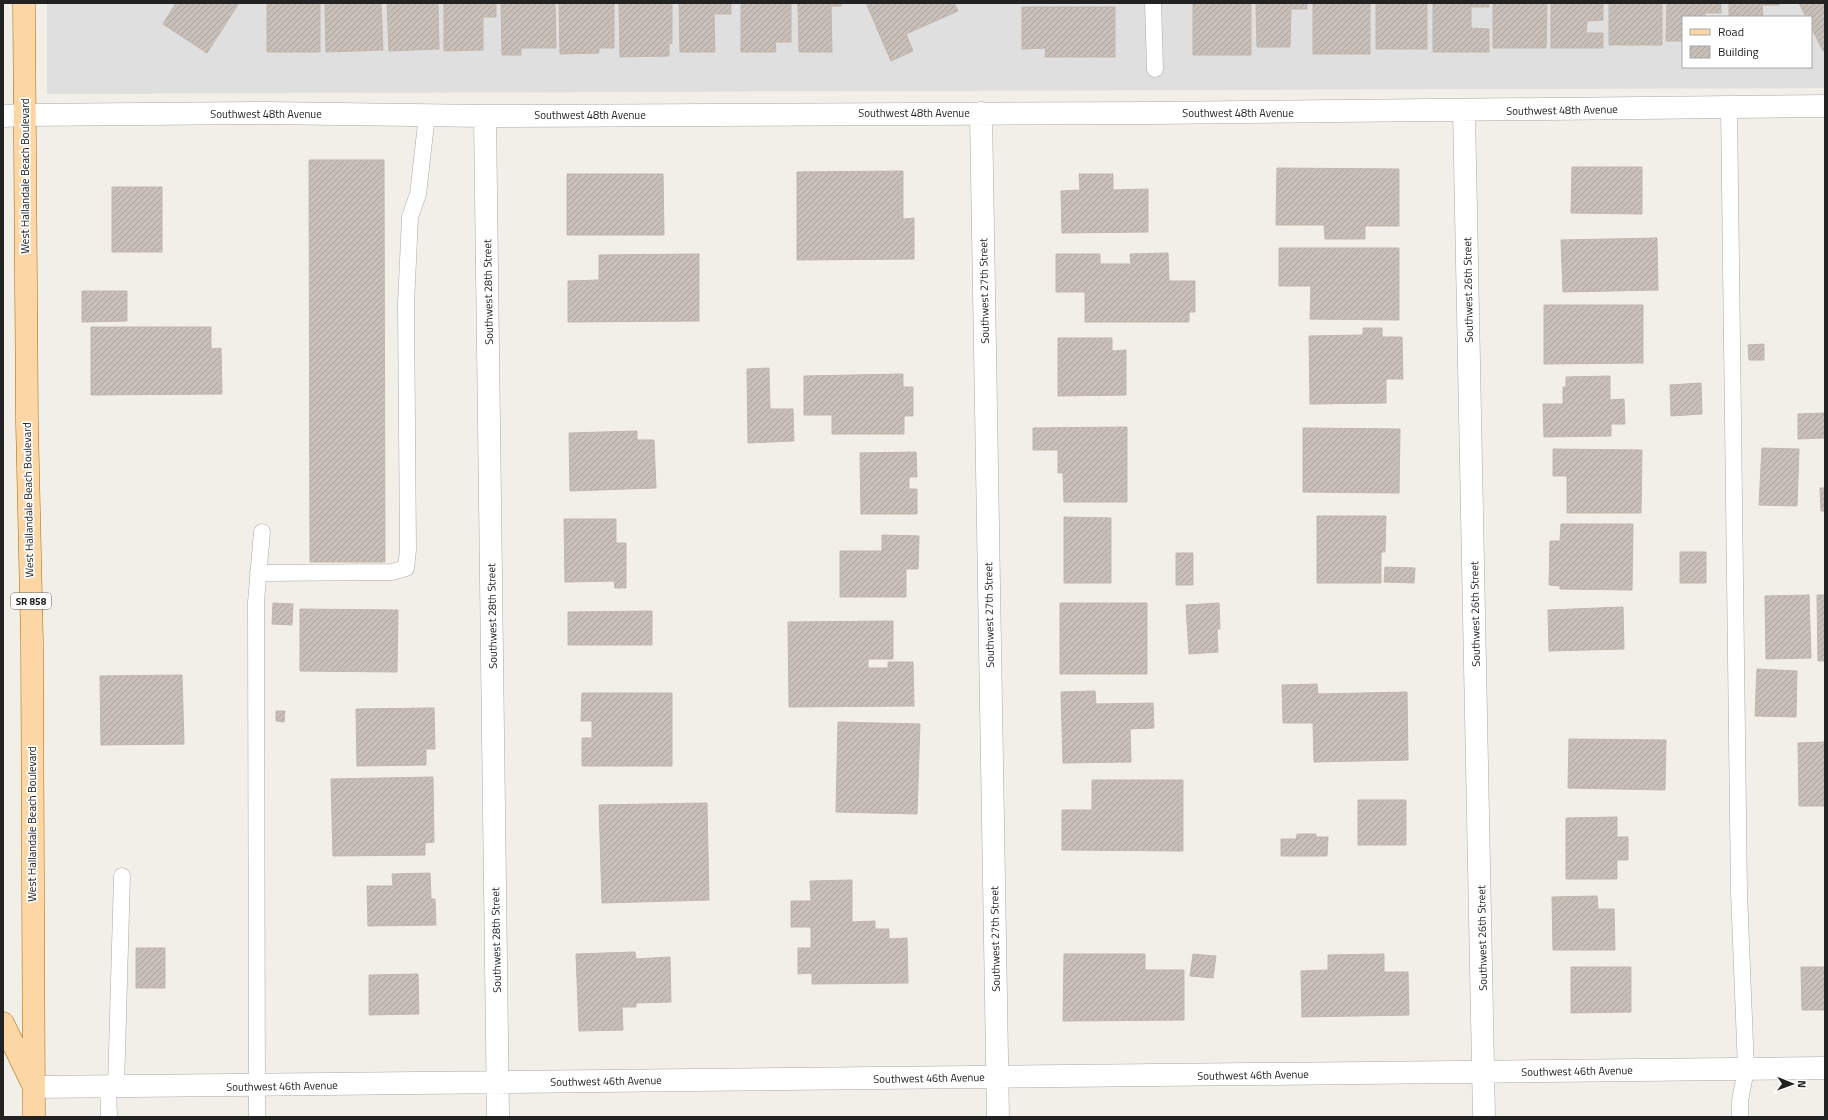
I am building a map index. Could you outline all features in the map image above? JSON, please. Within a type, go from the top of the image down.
[{"type":"main road","name":"West Hallandale Beach Boulevard","points":[[24,3],[14,116],[27,423],[32,642],[34,1117]]},
{"type":"main road","points":[[3,1023],[34,1088]]},
{"type":"street","name":"Southwest 48th Avenue","points":[[14,116],[258,113],[485,116],[1464,111],[1825,106]]},
{"type":"street","name":"Southwest 26th Street","points":[[1464,111],[1485,1072],[1484,1117]]},
{"type":"street","name":"Southwest 27th Street","points":[[981,113],[998,1117]]},
{"type":"street","name":"Southwest 28th Street","points":[[485,116],[498,1117]]},
{"type":"street","name":"Southwest 46th Avenue","points":[[34,1088],[1825,1068]]},
{"type":"lane","points":[[1153,3],[1155,69]]},
{"type":"lane","points":[[1728,107],[1740,892],[1746,1069],[1740,1101],[1740,1117]]},
{"type":"lane","points":[[258,574],[392,572],[406,568],[408,550],[406,304],[410,217],[418,194],[428,115]]},
{"type":"lane","points":[[257,1117],[256,602],[262,532]]},
{"type":"lane","points":[[109,1117],[112,1087],[122,876]]},
{"type":"shaded area","points":[[47,3],[1825,3],[1825,88],[47,94]]},
{"type":"building","points":[[176,3],[239,3],[207,53],[163,24]]},
{"type":"building","points":[[267,3],[320,3],[320,52],[267,52]]},
{"type":"building","points":[[325,3],[381,3],[383,50],[326,52]]},
{"type":"building","points":[[387,3],[438,3],[439,49],[389,51]]},
{"type":"building","points":[[444,3],[496,3],[496,17],[483,17],[483,50],[444,51]]},
{"type":"building","points":[[501,3],[555,3],[556,48],[521,48],[521,55],[502,55]]},
{"type":"building","points":[[559,3],[614,3],[614,48],[599,48],[599,53],[560,54]]},
{"type":"building","points":[[619,3],[672,3],[672,43],[669,44],[669,56],[620,57]]},
{"type":"building","points":[[679,3],[731,3],[731,14],[714,14],[715,52],[680,52]]},
{"type":"building","points":[[741,3],[791,3],[791,42],[775,42],[776,52],[741,52]]},
{"type":"building","points":[[798,3],[841,3],[841,6],[831,6],[832,52],[799,52]]},
{"type":"building","points":[[866,3],[954,3],[958,11],[906,34],[913,51],[891,61]]},
{"type":"building","points":[[1193,3],[1251,3],[1251,55],[1193,55]]},
{"type":"building","points":[[1256,3],[1307,3],[1307,9],[1291,9],[1290,47],[1257,47]]},
{"type":"building","points":[[1313,3],[1370,3],[1370,54],[1313,54]]},
{"type":"building","points":[[1376,3],[1427,3],[1427,49],[1376,49]]},
{"type":"building","points":[[1433,3],[1489,3],[1489,7],[1471,7],[1471,28],[1489,29],[1489,52],[1433,52]]},
{"type":"building","points":[[1493,3],[1547,3],[1546,48],[1493,48]]},
{"type":"building","points":[[1551,3],[1603,3],[1603,20],[1587,21],[1586,33],[1603,33],[1603,48],[1551,48]]},
{"type":"building","points":[[1609,3],[1662,3],[1662,45],[1609,45]]},
{"type":"building","points":[[1667,3],[1721,3],[1721,13],[1705,13],[1705,16],[1682,16],[1682,41],[1666,41]]},
{"type":"building","points":[[1729,3],[1779,3],[1779,5],[1762,5],[1763,16],[1729,16]]},
{"type":"building","points":[[1799,3],[1825,3],[1825,50],[1823,51],[1812,29],[1812,16],[1806,16]]},
{"type":"building","points":[[1022,7],[1115,7],[1115,57],[1045,57],[1046,48],[1022,49]]},
{"type":"building","points":[[309,160],[384,160],[385,562],[310,562]]},
{"type":"building","points":[[1572,167],[1642,167],[1642,214],[1571,213]]},
{"type":"building","points":[[1277,168],[1399,169],[1399,226],[1365,226],[1365,239],[1325,239],[1324,225],[1276,225]]},
{"type":"building","points":[[903,171],[903,219],[914,218],[914,259],[797,260],[797,172]]},
{"type":"building","points":[[567,174],[663,174],[664,235],[567,235]]},
{"type":"building","points":[[1079,174],[1113,174],[1113,190],[1148,189],[1148,232],[1062,233],[1061,191],[1080,190]]},
{"type":"building","points":[[112,187],[162,187],[162,252],[112,252]]},
{"type":"building","points":[[1657,238],[1658,290],[1563,292],[1561,240]]},
{"type":"building","points":[[1279,248],[1399,248],[1399,320],[1310,319],[1311,286],[1279,286]]},
{"type":"building","points":[[1168,253],[1169,281],[1195,281],[1195,312],[1189,312],[1189,322],[1085,322],[1085,292],[1056,292],[1056,254],[1100,254],[1100,264],[1131,264],[1130,254]]},
{"type":"building","points":[[699,254],[699,321],[568,322],[568,281],[599,280],[599,255]]},
{"type":"building","points":[[82,291],[127,291],[127,321],[82,322]]},
{"type":"building","points":[[1544,305],[1643,305],[1643,363],[1544,364]]},
{"type":"building","points":[[91,327],[211,327],[211,349],[221,348],[222,394],[91,395]]},
{"type":"building","points":[[1363,328],[1382,328],[1382,337],[1402,337],[1403,379],[1386,379],[1386,403],[1310,404],[1309,336],[1363,335]]},
{"type":"building","points":[[1058,338],[1112,338],[1112,351],[1126,350],[1126,395],[1058,396]]},
{"type":"building","points":[[1764,344],[1764,360],[1749,360],[1748,345]]},
{"type":"building","points":[[769,368],[770,409],[793,409],[794,441],[748,443],[747,369]]},
{"type":"building","points":[[903,374],[903,387],[913,387],[913,416],[904,416],[904,434],[832,434],[832,415],[804,415],[804,376]]},
{"type":"building","points":[[1610,376],[1610,400],[1624,399],[1625,424],[1611,424],[1611,436],[1544,437],[1543,404],[1563,404],[1563,387],[1566,387],[1566,377]]},
{"type":"building","points":[[1701,383],[1702,414],[1671,416],[1670,385]]},
{"type":"building","points":[[1825,413],[1825,438],[1798,439],[1798,414]]},
{"type":"building","points":[[1127,427],[1127,502],[1064,502],[1063,473],[1058,473],[1058,450],[1033,450],[1033,428]]},
{"type":"building","points":[[1303,428],[1400,429],[1399,493],[1303,492]]},
{"type":"building","points":[[637,431],[637,440],[654,440],[656,488],[570,491],[569,433]]},
{"type":"building","points":[[1762,448],[1799,449],[1797,506],[1759,505]]},
{"type":"building","points":[[1553,449],[1642,450],[1641,513],[1567,513],[1567,476],[1553,476]]},
{"type":"building","points":[[916,452],[917,477],[909,477],[909,489],[917,489],[917,514],[861,514],[860,453]]},
{"type":"building","points":[[1820,488],[1825,488],[1825,511],[1821,511]]},
{"type":"building","points":[[1317,516],[1386,516],[1385,552],[1381,552],[1381,583],[1317,583]]},
{"type":"building","points":[[1064,517],[1111,518],[1111,583],[1064,583]]},
{"type":"building","points":[[564,519],[616,519],[616,543],[626,543],[626,588],[615,588],[614,581],[565,582]]},
{"type":"building","points":[[1561,524],[1633,524],[1632,590],[1560,589],[1560,586],[1549,585],[1550,541],[1560,541]]},
{"type":"building","points":[[882,535],[919,536],[918,569],[906,569],[906,597],[840,597],[840,551],[882,551]]},
{"type":"building","points":[[1680,552],[1706,552],[1706,583],[1680,583]]},
{"type":"building","points":[[1176,553],[1193,553],[1193,585],[1176,585]]},
{"type":"building","points":[[1385,567],[1415,568],[1414,583],[1384,582]]},
{"type":"building","points":[[1809,595],[1811,658],[1766,659],[1765,596]]},
{"type":"building","points":[[1817,595],[1825,595],[1825,661],[1818,661]]},
{"type":"building","points":[[273,603],[293,604],[292,625],[272,624]]},
{"type":"building","points":[[1060,603],[1147,603],[1147,674],[1060,674]]},
{"type":"building","points":[[1219,603],[1220,629],[1217,629],[1218,652],[1189,654],[1186,605]]},
{"type":"building","points":[[1623,607],[1624,649],[1549,651],[1548,610]]},
{"type":"building","points":[[300,609],[398,610],[397,672],[300,671]]},
{"type":"building","points":[[652,611],[652,645],[568,645],[568,612]]},
{"type":"building","points":[[893,621],[893,659],[868,659],[868,668],[888,668],[888,662],[913,662],[914,706],[789,707],[788,622]]},
{"type":"building","points":[[1757,669],[1797,671],[1796,717],[1755,716]]},
{"type":"building","points":[[182,675],[184,744],[101,745],[100,676]]},
{"type":"building","points":[[1317,684],[1318,694],[1407,692],[1408,760],[1314,762],[1313,723],[1283,723],[1282,685]]},
{"type":"building","points":[[1095,691],[1096,704],[1153,703],[1154,728],[1130,729],[1131,762],[1063,763],[1061,692]]},
{"type":"building","points":[[582,693],[672,693],[672,766],[582,766],[582,738],[592,738],[592,721],[581,721]]},
{"type":"building","points":[[434,708],[435,749],[426,749],[426,765],[357,766],[356,709]]},
{"type":"building","points":[[276,711],[285,711],[284,722],[276,721]]},
{"type":"building","points":[[838,722],[920,724],[917,814],[836,812]]},
{"type":"building","points":[[1569,739],[1666,740],[1665,790],[1568,788]]},
{"type":"building","points":[[1825,742],[1825,806],[1799,806],[1798,743]]},
{"type":"building","points":[[433,777],[434,842],[425,843],[425,855],[333,856],[331,779]]},
{"type":"building","points":[[1092,780],[1183,780],[1183,851],[1062,850],[1062,810],[1092,810]]},
{"type":"building","points":[[1358,800],[1406,800],[1406,845],[1358,845]]},
{"type":"building","points":[[707,803],[709,900],[602,903],[599,805]]},
{"type":"building","points":[[1617,817],[1617,837],[1628,837],[1628,860],[1617,860],[1617,879],[1566,879],[1566,818]]},
{"type":"building","points":[[1297,834],[1316,834],[1316,837],[1328,837],[1327,856],[1281,856],[1281,839],[1296,839]]},
{"type":"building","points":[[430,873],[431,899],[435,899],[436,925],[368,926],[367,886],[393,886],[392,874]]},
{"type":"building","points":[[852,880],[852,922],[875,921],[875,929],[889,929],[889,939],[907,938],[908,983],[812,984],[812,973],[798,974],[798,948],[811,948],[811,927],[791,927],[791,901],[811,901],[810,881]]},
{"type":"building","points":[[1597,896],[1598,909],[1614,909],[1615,950],[1553,950],[1552,897]]},
{"type":"building","points":[[136,948],[165,948],[165,988],[136,988]]},
{"type":"building","points":[[635,952],[636,959],[670,957],[671,1002],[636,1003],[636,1007],[622,1007],[623,1030],[579,1031],[576,954]]},
{"type":"building","points":[[1064,954],[1145,954],[1145,970],[1184,970],[1184,1020],[1063,1021]]},
{"type":"building","points":[[1193,954],[1216,956],[1213,978],[1190,976]]},
{"type":"building","points":[[1384,954],[1384,972],[1408,972],[1409,1015],[1302,1017],[1301,971],[1328,970],[1328,955]]},
{"type":"building","points":[[1571,967],[1631,967],[1631,1012],[1571,1013]]},
{"type":"building","points":[[1801,967],[1825,967],[1825,1010],[1802,1010]]},
{"type":"building","points":[[418,974],[419,1014],[369,1015],[369,975]]}]
